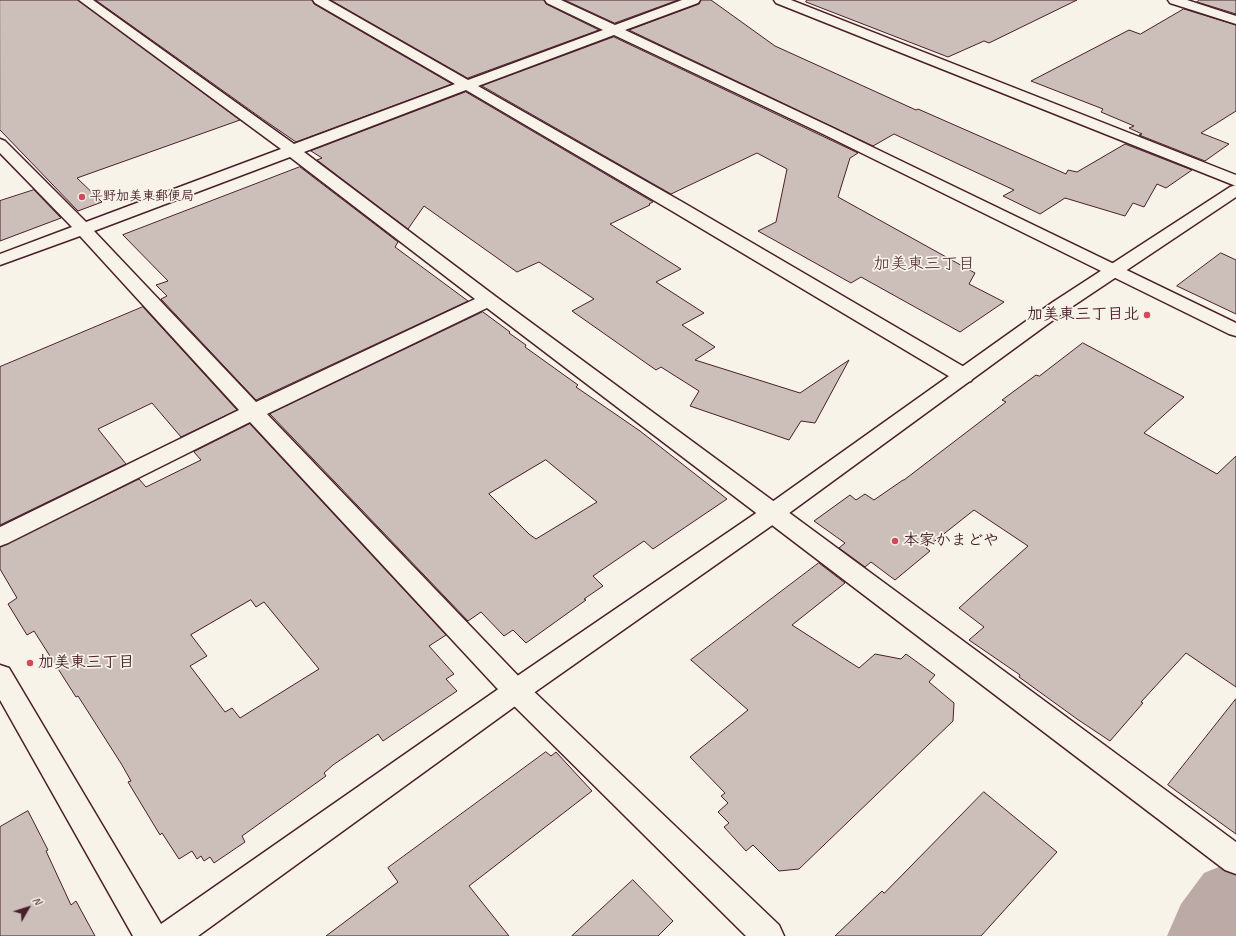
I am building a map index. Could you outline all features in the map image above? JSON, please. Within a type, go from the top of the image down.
[{"type":"street","points":[[85,0],[293,151],[488,300],[1236,860]]},
{"type":"street","points":[[320,0],[467,86],[678,206],[964,376]]},
{"type":"street","points":[[551,0],[828,131],[1236,330]]},
{"type":"street","points":[[0,260],[694,0]]},
{"type":"street","points":[[780,0],[1236,181]]},
{"type":"street","points":[[1174,0],[1236,20]]},
{"type":"street","points":[[0,144],[83,229],[516,691],[768,936]]},
{"type":"street","points":[[171,936],[516,691],[772,513],[1060,306],[1236,190]]},
{"type":"street","points":[[0,538],[253,412],[488,300]]},
{"type":"street","points":[[0,676],[150,936]]},
{"type":"building","points":[[0,0],[78,0],[240,120],[77,178],[102,202],[78,211],[0,130]]},
{"type":"building","points":[[96,0],[312,0],[314,4],[452,84],[296,142]]},
{"type":"building","points":[[331,0],[544,0],[546,4],[599,30],[468,78]]},
{"type":"building","points":[[565,0],[678,0],[615,23]]},
{"type":"building","points":[[701,0],[711,0],[775,46],[916,110],[918,109],[1066,174],[1068,170],[1077,172],[1125,144],[1192,170],[1166,188],[1157,184],[1144,207],[1133,203],[1125,216],[1065,198],[1040,214],[1003,196],[1014,190],[894,134],[873,146],[629,30],[699,4]]},
{"type":"building","points":[[807,0],[1077,0],[989,43],[984,41],[948,57],[806,2]]},
{"type":"building","points":[[1200,0],[1236,0],[1236,14],[1197,2]]},
{"type":"building","points":[[1184,9],[1236,25],[1236,111],[1201,133],[1229,144],[1205,161],[1139,135],[1142,134],[1129,128],[1134,126],[1101,112],[1103,109],[1031,81],[1129,30],[1140,34]]},
{"type":"building","points":[[614,37],[858,153],[850,158],[838,197],[975,273],[969,284],[1004,302],[960,332],[861,277],[851,283],[758,231],[776,222],[787,169],[757,153],[671,194],[482,86]]},
{"type":"building","points":[[466,92],[653,202],[649,204],[650,205],[610,224],[681,269],[656,282],[704,313],[682,325],[715,347],[695,360],[800,393],[849,360],[815,423],[801,421],[789,440],[690,406],[699,391],[661,367],[656,370],[572,311],[594,299],[539,262],[517,272],[424,206],[408,229],[317,160],[322,158],[311,151]]},
{"type":"building","points":[[300,167],[398,242],[395,247],[468,301],[256,400],[161,299],[167,296],[156,285],[168,281],[123,235]]},
{"type":"building","points":[[34,190],[61,218],[0,241],[0,201]]},
{"type":"building","points":[[1221,253],[1236,260],[1236,314],[1177,286]]},
{"type":"building","points":[[143,307],[237,410],[181,437],[152,403],[98,429],[126,464],[0,525],[0,367]]},
{"type":"building","points":[[483,312],[526,345],[525,347],[578,385],[576,387],[640,431],[727,499],[653,549],[644,541],[593,576],[603,586],[526,643],[513,630],[504,636],[481,612],[468,621],[270,414]],"holes":[[[546,460],[597,502],[536,539],[529,534],[489,494]]]},
{"type":"building","points":[[1083,343],[1184,397],[1144,433],[1217,474],[1236,456],[1236,687],[1186,653],[1141,702],[1143,703],[1110,741],[1077,719],[1019,677],[1020,675],[969,640],[984,627],[959,608],[1028,546],[974,510],[926,548],[930,551],[895,580],[871,562],[865,567],[839,548],[845,543],[814,521],[850,495],[856,500],[865,494],[874,500],[904,480],[1006,402],[1002,400],[1036,375],[1039,376]]},
{"type":"building","points":[[250,424],[446,635],[429,646],[454,674],[446,679],[457,691],[383,741],[378,734],[333,765],[324,773],[326,776],[242,836],[245,842],[214,863],[210,857],[204,861],[201,856],[197,859],[192,851],[179,859],[162,833],[160,835],[128,782],[131,781],[122,765],[78,696],[76,697],[34,631],[27,635],[8,604],[17,598],[0,569],[0,547],[139,479],[146,487],[201,460],[194,452]],"holes":[[[251,600],[256,607],[264,602],[319,669],[240,718],[232,708],[225,712],[190,666],[207,656],[191,635]]]},
{"type":"building","points":[[819,563],[845,583],[792,625],[859,668],[875,654],[901,659],[906,654],[935,675],[929,682],[954,703],[953,721],[799,869],[779,871],[753,845],[746,851],[724,827],[729,823],[718,812],[728,803],[721,796],[725,793],[690,757],[748,710],[691,660]]},
{"type":"building","points":[[1236,699],[1236,834],[1168,785]]},
{"type":"building","points":[[546,752],[551,756],[556,752],[592,791],[469,886],[509,936],[326,936],[398,882],[388,868]]},
{"type":"building","points":[[984,792],[1057,852],[981,936],[835,936],[882,891],[884,893]]},
{"type":"building","points":[[28,811],[48,850],[46,851],[71,905],[76,901],[95,936],[0,936],[0,827]]},
{"type":"building","points":[[633,880],[673,921],[658,936],[572,936]]},
{"type":"waterway","points":[[1213,936],[1236,905]]},
{"type":"place","name":"平野加美東郵便局","points":[[82,197]]},
{"type":"place","name":"加美東三丁目北","points":[[1147,315]]},
{"type":"place","name":"本家かまどや","points":[[895,541]]},
{"type":"place","name":"加美東三丁目","points":[[30,663]]},
{"type":"district","name":"加美東三丁目","points":[[924,265]]}]
